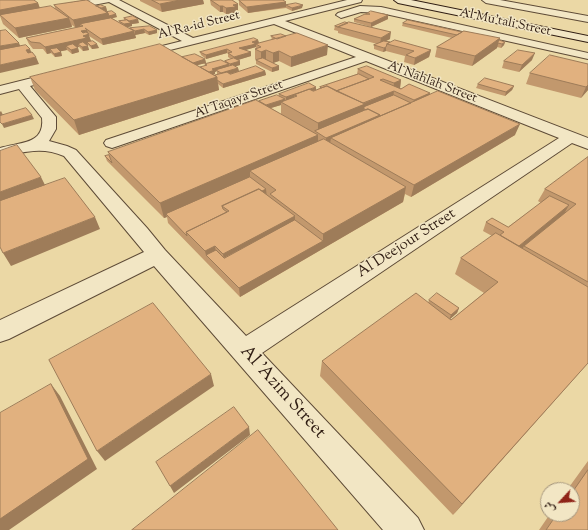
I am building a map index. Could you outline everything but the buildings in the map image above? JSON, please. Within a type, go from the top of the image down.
[{"type":"street","points":[[53,10],[106,0]]},
{"type":"street","points":[[113,0],[193,42]]},
{"type":"street","name":"Al Ra-id Street","points":[[127,58],[358,0]]},
{"type":"street","points":[[398,0],[588,39]]},
{"type":"street","points":[[436,0],[588,30]]},
{"type":"street","points":[[486,0],[561,15],[588,18]]},
{"type":"street","points":[[308,2],[326,8]]},
{"type":"street","name":"Al Mu'tali Street","points":[[329,20],[354,10],[381,10],[588,56]]},
{"type":"street","points":[[531,18],[561,15]]},
{"type":"street","points":[[561,15],[564,22],[575,27]]},
{"type":"street","name":"Al Nahlah Street","points":[[276,21],[579,140]]},
{"type":"street","points":[[302,31],[315,26]]},
{"type":"street","name":"Al Taqaya Street","points":[[112,143],[366,57]]},
{"type":"street","points":[[0,90],[74,72]]},
{"type":"street","points":[[22,85],[49,118],[50,124],[45,138],[37,146]]},
{"type":"street","name":"Al Deejour Street","points":[[244,351],[579,140]]},
{"type":"street","name":"Al 'Azim Street","points":[[0,153],[37,146],[56,147],[70,152],[140,232],[157,255],[406,530]]},
{"type":"street","points":[[0,332],[157,255]]}]
